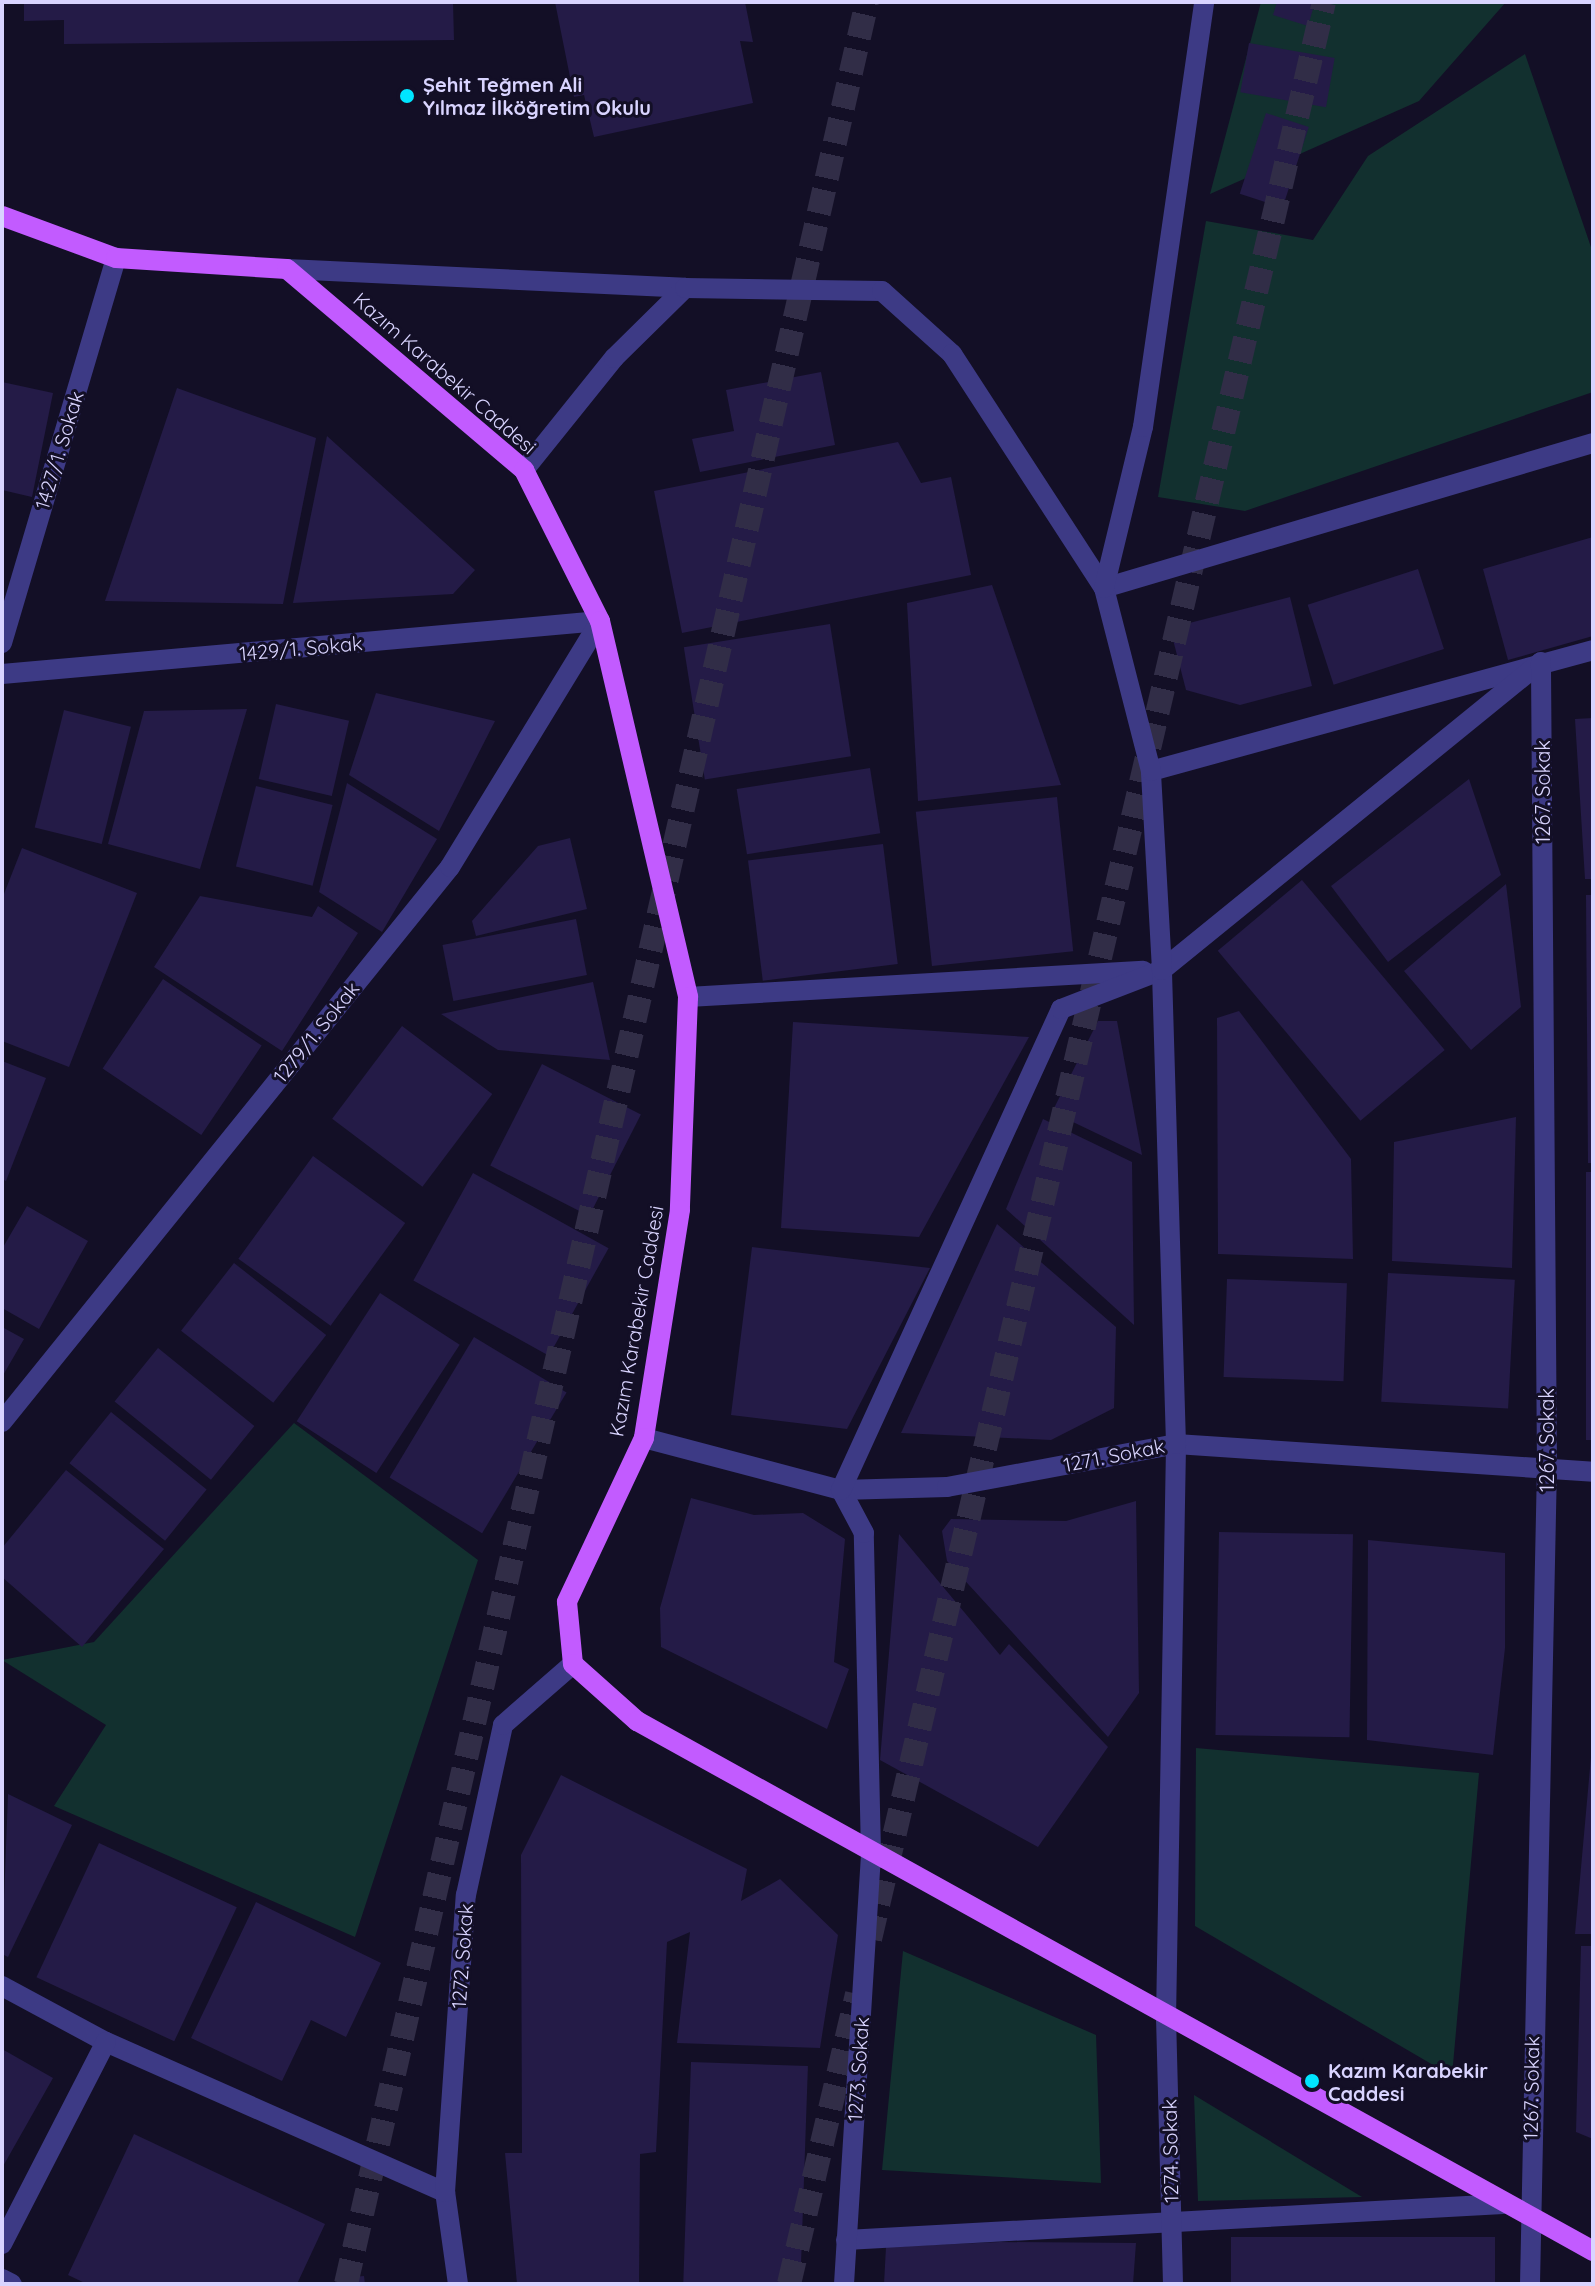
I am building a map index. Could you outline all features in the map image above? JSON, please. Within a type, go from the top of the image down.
[{"type":"main road","points":[[2,216],[116,258],[287,269]]},
{"type":"main road","name":"Kazım Karabekir Caddesi","points":[[287,269],[524,470],[600,621],[688,997],[680,1210],[644,1438],[567,1602],[573,1664]]},
{"type":"main road","points":[[573,1664],[637,1721],[1166,2019],[1593,2251]]},
{"type":"street","points":[[1104,588],[1143,427],[1204,2]]},
{"type":"street","name":"1427/1. Sokak","points":[[2,643],[116,258]]},
{"type":"street","points":[[287,269],[685,288],[882,291],[952,354],[1104,588]]},
{"type":"street","points":[[524,470],[614,358],[685,288]]},
{"type":"street","points":[[1104,588],[1593,443]]},
{"type":"street","name":"1274. Sokak","points":[[1104,588],[1151,771],[1162,970],[1176,1444],[1166,2019],[1173,2284]]},
{"type":"street","name":"1429/1. Sokak","points":[[2,674],[600,621]]},
{"type":"street","name":"1279/1. Sokak","points":[[2,1422],[450,867],[600,621]]},
{"type":"street","points":[[1151,771],[1593,650]]},
{"type":"street","points":[[841,1490],[1061,1009],[1162,970],[1541,662]]},
{"type":"street","name":"1267. Sokak","points":[[1530,2284],[1528,2218],[1547,1468],[1541,662]]},
{"type":"street","points":[[688,997],[1162,970]]},
{"type":"street","name":"1271. Sokak","points":[[644,1438],[841,1490],[947,1487],[1176,1444],[1593,1472]]},
{"type":"street","name":"1273. Sokak","points":[[841,1490],[864,1533],[871,1853],[844,2284]]},
{"type":"street","name":"1272. Sokak","points":[[458,2284],[445,2192],[466,1895],[503,1725],[573,1664]]},
{"type":"street","points":[[2,1986],[106,2042],[445,2192]]},
{"type":"street","points":[[2,2244],[106,2042]]},
{"type":"street","points":[[846,2240],[1171,2219],[1503,2204]]},
{"type":"street","points":[[2,2279],[12,2284]]},
{"type":"green space","points":[[1261,2],[1506,2],[1419,101],[1210,194]]},
{"type":"green space","points":[[1525,54],[1593,253],[1593,392],[1245,511],[1158,497],[1206,221],[1313,240],[1368,156]]},
{"type":"green space","points":[[294,1423],[478,1560],[355,1937],[54,1806],[106,1725],[2,1660],[94,1642]]},
{"type":"green space","points":[[1196,1748],[1479,1773],[1452,2076],[1195,1926]]},
{"type":"green space","points":[[903,1951],[1096,2035],[1101,2183],[882,2170]]},
{"type":"green space","points":[[1194,2095],[1362,2197],[1198,2201]]},
{"type":"building","points":[[24,2],[453,2],[454,40],[64,44],[64,20],[24,21]]},
{"type":"building","points":[[555,2],[745,2],[753,42],[740,41],[753,103],[594,137],[584,95],[574,97]]},
{"type":"building","points":[[1277,2],[1315,2],[1308,26],[1273,15]]},
{"type":"building","points":[[1249,43],[1335,58],[1326,107],[1240,92]]},
{"type":"building","points":[[1266,113],[1309,127],[1283,208],[1240,194]]},
{"type":"building","points":[[821,372],[835,445],[700,472],[692,439],[734,431],[726,390]]},
{"type":"building","points":[[2,382],[53,393],[32,497],[2,490]]},
{"type":"building","points":[[177,388],[316,438],[283,604],[105,601]]},
{"type":"building","points":[[327,436],[475,570],[453,594],[293,603]]},
{"type":"building","points":[[898,442],[921,483],[951,477],[971,575],[682,633],[654,491]]},
{"type":"building","points":[[1593,537],[1593,636],[1508,660],[1483,569]]},
{"type":"building","points":[[1418,569],[1444,649],[1334,685],[1308,605]]},
{"type":"building","points":[[992,585],[1061,785],[918,801],[907,603]]},
{"type":"building","points":[[1290,597],[1312,686],[1240,705],[1186,690],[1170,628]]},
{"type":"building","points":[[830,624],[851,756],[705,780],[684,647]]},
{"type":"building","points":[[376,693],[495,721],[439,831],[349,775]]},
{"type":"building","points":[[276,704],[349,721],[332,796],[259,779]]},
{"type":"building","points":[[247,709],[200,869],[108,844],[144,711]]},
{"type":"building","points":[[64,710],[131,727],[102,844],[35,827]]},
{"type":"building","points":[[1593,718],[1593,879],[1585,879],[1575,719]]},
{"type":"building","points":[[870,768],[880,833],[747,854],[737,789]]},
{"type":"building","points":[[1469,779],[1501,875],[1388,962],[1331,886]]},
{"type":"building","points":[[347,783],[437,839],[382,932],[319,892]]},
{"type":"building","points":[[256,786],[333,805],[313,886],[236,867]]},
{"type":"building","points":[[1057,797],[1073,951],[932,966],[916,812]]},
{"type":"building","points":[[570,838],[587,909],[476,936],[472,921],[538,846]]},
{"type":"building","points":[[883,844],[898,964],[763,981],[748,861]]},
{"type":"building","points":[[22,848],[137,893],[69,1067],[2,1041],[2,899]]},
{"type":"building","points":[[1302,880],[1445,1050],[1360,1121],[1218,951]]},
{"type":"building","points":[[1506,884],[1521,1007],[1471,1050],[1404,971]]},
{"type":"building","points":[[1586,895],[1593,895],[1593,1163],[1588,1163]]},
{"type":"building","points":[[200,896],[312,917],[318,906],[358,933],[282,1051],[154,967]]},
{"type":"building","points":[[576,919],[587,975],[453,1001],[442,945]]},
{"type":"building","points":[[163,979],[262,1046],[201,1135],[103,1069]]},
{"type":"building","points":[[593,982],[610,1060],[498,1050],[441,1014]]},
{"type":"building","points":[[1239,1011],[1351,1159],[1353,1259],[1218,1254],[1217,1018]]},
{"type":"building","points":[[1098,1021],[1117,1021],[1142,1155],[1052,1112]]},
{"type":"building","points":[[793,1022],[1029,1037],[919,1237],[781,1228]]},
{"type":"building","points":[[402,1026],[492,1094],[422,1187],[332,1119]]},
{"type":"building","points":[[2,1061],[46,1078],[6,1181],[2,1179]]},
{"type":"building","points":[[542,1064],[641,1114],[589,1216],[490,1166]]},
{"type":"building","points":[[1516,1117],[1512,1268],[1392,1261],[1394,1142]]},
{"type":"building","points":[[1043,1119],[1132,1162],[1134,1325],[1006,1209]]},
{"type":"building","points":[[313,1156],[405,1223],[331,1326],[238,1259]]},
{"type":"building","points":[[1586,1172],[1593,1172],[1593,1440],[1586,1440]]},
{"type":"building","points":[[473,1173],[609,1248],[549,1356],[413,1281]]},
{"type":"building","points":[[27,1206],[88,1241],[39,1329],[2,1308],[2,1249]]},
{"type":"building","points":[[997,1224],[1116,1327],[1114,1408],[1051,1440],[901,1433]]},
{"type":"building","points":[[752,1247],[930,1268],[847,1429],[731,1415]]},
{"type":"building","points":[[234,1263],[326,1335],[273,1403],[181,1331]]},
{"type":"building","points":[[1388,1273],[1515,1280],[1508,1408],[1381,1402]]},
{"type":"building","points":[[1227,1279],[1347,1283],[1344,1381],[1224,1377]]},
{"type":"building","points":[[380,1293],[460,1345],[376,1473],[297,1421]]},
{"type":"building","points":[[2,1327],[24,1339],[2,1377]]},
{"type":"building","points":[[474,1337],[567,1393],[482,1533],[390,1478]]},
{"type":"building","points":[[158,1348],[254,1426],[211,1480],[115,1402]]},
{"type":"building","points":[[111,1412],[207,1489],[165,1541],[69,1463]]},
{"type":"building","points":[[66,1470],[164,1549],[82,1647],[2,1577],[2,1548]]},
{"type":"building","points":[[691,1498],[754,1515],[803,1513],[845,1539],[834,1662],[849,1669],[827,1729],[661,1647],[660,1608]]},
{"type":"building","points":[[1136,1501],[1139,1693],[1108,1737],[947,1561],[942,1531],[951,1519],[1066,1521]]},
{"type":"building","points":[[1219,1532],[1353,1534],[1349,1737],[1215,1735]]},
{"type":"building","points":[[899,1534],[1000,1655],[1009,1644],[1108,1747],[1038,1847],[880,1760]]},
{"type":"building","points":[[1368,1540],[1505,1553],[1505,1648],[1493,1755],[1367,1740]]},
{"type":"building","points":[[1591,1757],[1593,1934],[1575,1934]]},
{"type":"building","points":[[561,1775],[747,1869],[741,1901],[780,1879],[838,1935],[820,2048],[677,2043],[690,1932],[667,1942],[656,2152],[640,2154],[639,2284],[517,2284],[505,2153],[522,2153],[521,1855]]},
{"type":"building","points":[[8,1794],[72,1825],[8,1957],[2,1954]]},
{"type":"building","points":[[99,1843],[237,1907],[174,2041],[36,1977]]},
{"type":"building","points":[[256,1902],[381,1963],[346,2037],[311,2020],[282,2081],[191,2038]]},
{"type":"building","points":[[1581,1946],[1593,1946],[1593,2139],[1576,2132]]},
{"type":"building","points":[[2,2049],[53,2078],[2,2168]]},
{"type":"building","points":[[691,2062],[808,2066],[800,2284],[683,2284]]},
{"type":"building","points":[[134,2134],[325,2224],[297,2284],[87,2284],[68,2275]]},
{"type":"building","points":[[1231,2237],[1495,2237],[1495,2284],[1231,2284]]},
{"type":"building","points":[[1000,2242],[1136,2243],[1133,2284],[884,2284],[886,2247]]},
{"type":"building","points":[[364,2276],[365,2284],[339,2284],[339,2278]]},
{"type":"tunnel","points":[[346,2284],[867,2]]},
{"type":"tunnel","points":[[870,1939],[1324,2]]},
{"type":"tunnel","points":[[789,2284],[857,1994]]},
{"type":"place","name":"Şehit Teğmen Ali Yılmaz İlköğretim Okulu","points":[[407,96]]},
{"type":"place","name":"Kazım Karabekir Caddesi","points":[[1312,2081]]}]
